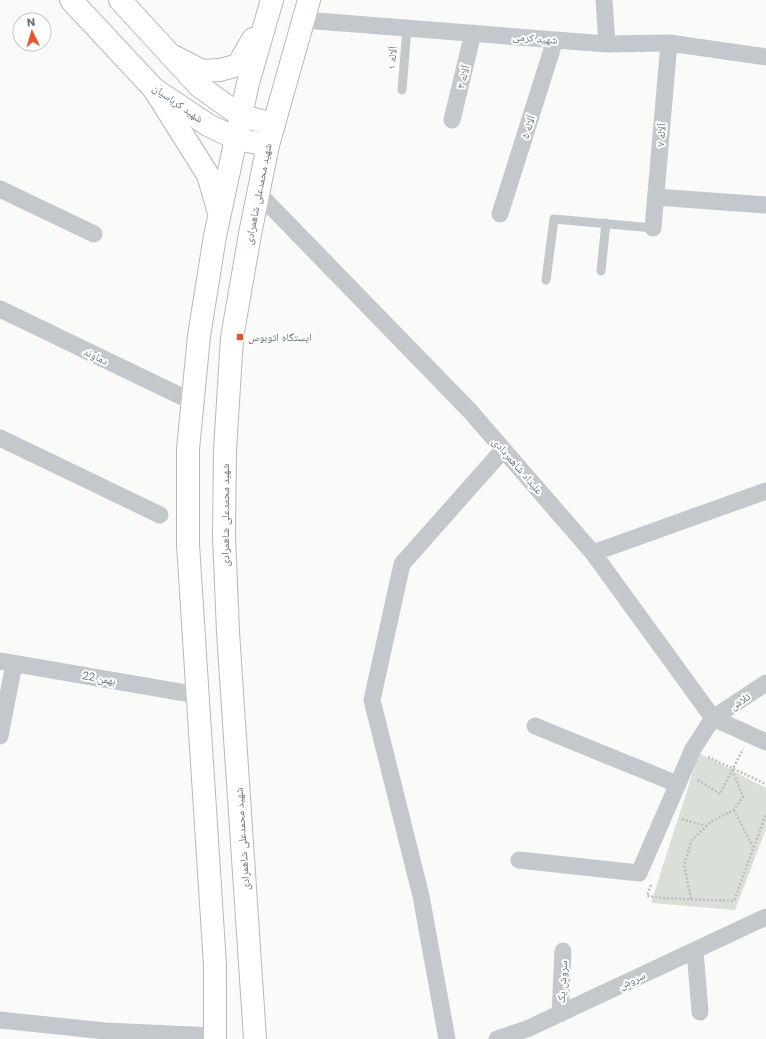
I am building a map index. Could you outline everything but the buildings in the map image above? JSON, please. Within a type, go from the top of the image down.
[{"type":"main road","name":"شهید کرباسیان","points":[[71,0],[154,89],[208,125],[237,139],[268,145]]},
{"type":"main road","points":[[92,22],[103,26],[112,26],[120,21],[123,14],[120,0]]},
{"type":"main road","points":[[120,0],[199,86],[241,116],[274,124]]},
{"type":"main road","points":[[173,56],[202,71],[220,70],[238,65],[270,8]]},
{"type":"main road","points":[[215,1037],[215,965],[188,545],[188,449],[199,336],[220,215],[248,83],[270,8]]},
{"type":"main road","name":"شهید محمدعلی شاهمرادی","points":[[255,1039],[228,632],[224,536],[225,450],[232,338],[250,234],[268,145],[307,10]]},
{"type":"main road","points":[[154,89],[208,175],[220,215]]},
{"type":"street","points":[[604,0],[607,44]]},
{"type":"street","name":"شهید کرمی","points":[[307,10],[407,28],[607,44],[669,43],[766,57]]},
{"type":"street","name":"آلاله ۳","points":[[452,120],[474,33]]},
{"type":"street","name":"آلاله ۵","points":[[500,214],[555,40]]},
{"type":"street","name":"آلاله ۷","points":[[653,228],[669,43]]},
{"type":"street","points":[[0,189],[94,234]]},
{"type":"street","name":"علیداد شاهمردادی","points":[[258,193],[470,411],[593,553],[713,718],[759,739]]},
{"type":"street","points":[[656,197],[766,205]]},
{"type":"street","name":"دماوند","points":[[0,309],[193,402]]},
{"type":"street","points":[[0,438],[160,515]]},
{"type":"street","points":[[447,1039],[421,896],[372,700],[402,564],[503,450]]},
{"type":"street","points":[[593,553],[766,491]]},
{"type":"street","points":[[0,736],[7,663]]},
{"type":"street","name":"22 بهمن","points":[[7,663],[197,695]]},
{"type":"street","name":"تلاش","points":[[713,718],[766,684]]},
{"type":"street","points":[[519,860],[639,873],[693,749],[713,718]]},
{"type":"street","points":[[535,726],[677,784]]},
{"type":"street","name":"سروش","points":[[497,1039],[527,1029],[766,918]]},
{"type":"street","name":"سروش یک","points":[[560,1014],[563,951]]},
{"type":"street","points":[[695,951],[700,1012]]},
{"type":"street","points":[[0,1020],[105,1031],[215,1037]]},
{"type":"lane","name":"آلاله ۱","points":[[402,90],[407,28]]},
{"type":"lane","points":[[546,280],[554,219],[653,228]]},
{"type":"lane","points":[[601,271],[606,223]]},
{"type":"path","points":[[697,780],[720,794],[732,769],[759,739]]},
{"type":"path","points":[[706,756],[766,784]]},
{"type":"path","points":[[691,899],[684,865],[692,840],[712,821],[734,810],[743,798],[732,769]]},
{"type":"path","points":[[734,810],[754,848]]},
{"type":"path","points":[[665,812],[706,826]]},
{"type":"path","points":[[652,882],[647,896],[734,901],[766,814]]},
{"type":"shaded area","points":[[699,753],[766,788],[766,829],[735,910],[651,903]]},
{"type":"place","name":"ایستگاه اتوبوس","points":[[240,337]]}]
